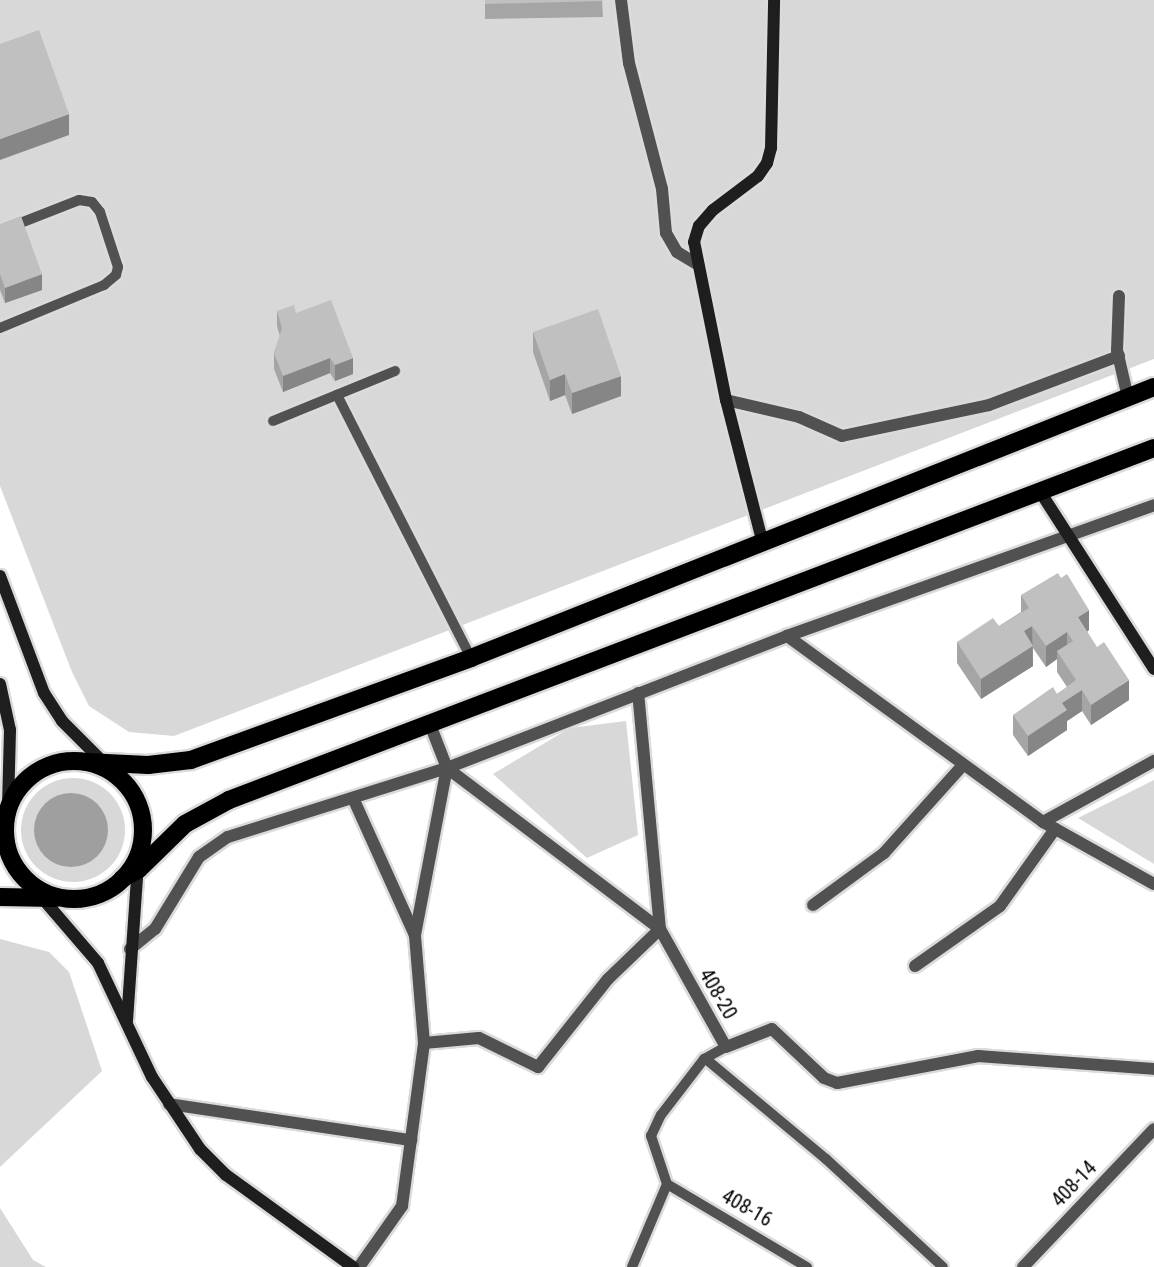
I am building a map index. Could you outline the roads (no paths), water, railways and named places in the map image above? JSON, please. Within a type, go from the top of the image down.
[{"type":"highway","points":[[51,899],[32,885],[17,869],[8,850],[5,804],[21,785],[51,765],[148,765],[190,760],[471,658],[1154,387]]},
{"type":"highway","points":[[0,897],[51,899],[94,896],[180,828],[229,800],[430,726],[1154,448]]},
{"type":"highway","points":[[100,765],[135,798],[143,833],[134,866]]},
{"type":"street","points":[[621,0],[629,63],[662,189],[666,233],[677,252],[697,264]]},
{"type":"street","points":[[763,544],[726,399],[694,242],[699,226],[728,196],[758,176],[767,163],[771,148],[774,0]]},
{"type":"street","points":[[1119,296],[1119,356],[1128,398]]},
{"type":"street","points":[[726,399],[799,417],[842,436],[988,405],[1119,356]]},
{"type":"street","points":[[1041,493],[1070,533],[1154,669]]},
{"type":"street","points":[[130,949],[155,929],[199,857],[228,837],[447,768],[787,636],[937,585],[1070,533],[1154,504]]},
{"type":"street","points":[[0,576],[49,701],[71,732],[100,765]]},
{"type":"street","points":[[787,636],[1043,822],[1154,884]]},
{"type":"street","points":[[0,684],[10,738],[5,804]]},
{"type":"street","points":[[424,1043],[478,1038],[538,1067],[608,979],[660,929],[638,693]]},
{"type":"street","points":[[360,1267],[402,1206],[424,1043],[415,935],[447,768],[430,726]]},
{"type":"street","points":[[1043,822],[1154,761]]},
{"type":"street","points":[[813,905],[884,853],[963,765]]},
{"type":"street","name":"408-20","points":[[447,768],[660,929],[726,1047],[772,1029],[806,1063],[837,1083],[978,1056],[1154,1069]]},
{"type":"street","points":[[353,798],[415,935]]},
{"type":"street","points":[[915,966],[1000,906],[1055,829]]},
{"type":"street","points":[[127,1022],[134,866]]},
{"type":"street","points":[[51,899],[88,948],[127,1022],[152,1077],[200,1149],[226,1175],[353,1267]]},
{"type":"street","points":[[169,1104],[411,1140]]},
{"type":"street","name":"408-14","points":[[1023,1267],[1154,1129]]},
{"type":"lane","points":[[0,231],[79,200],[92,202],[100,212],[118,267],[116,274],[104,285],[2,327],[0,315]]},
{"type":"lane","points":[[273,421],[395,371]]},
{"type":"lane","points":[[337,395],[471,658]]},
{"type":"lane","points":[[632,1267],[667,1184],[651,1136],[661,1115],[706,1059],[726,1047]]},
{"type":"lane","points":[[706,1059],[826,1159],[943,1267]]},
{"type":"lane","name":"408-16","points":[[667,1184],[807,1267]]}]
